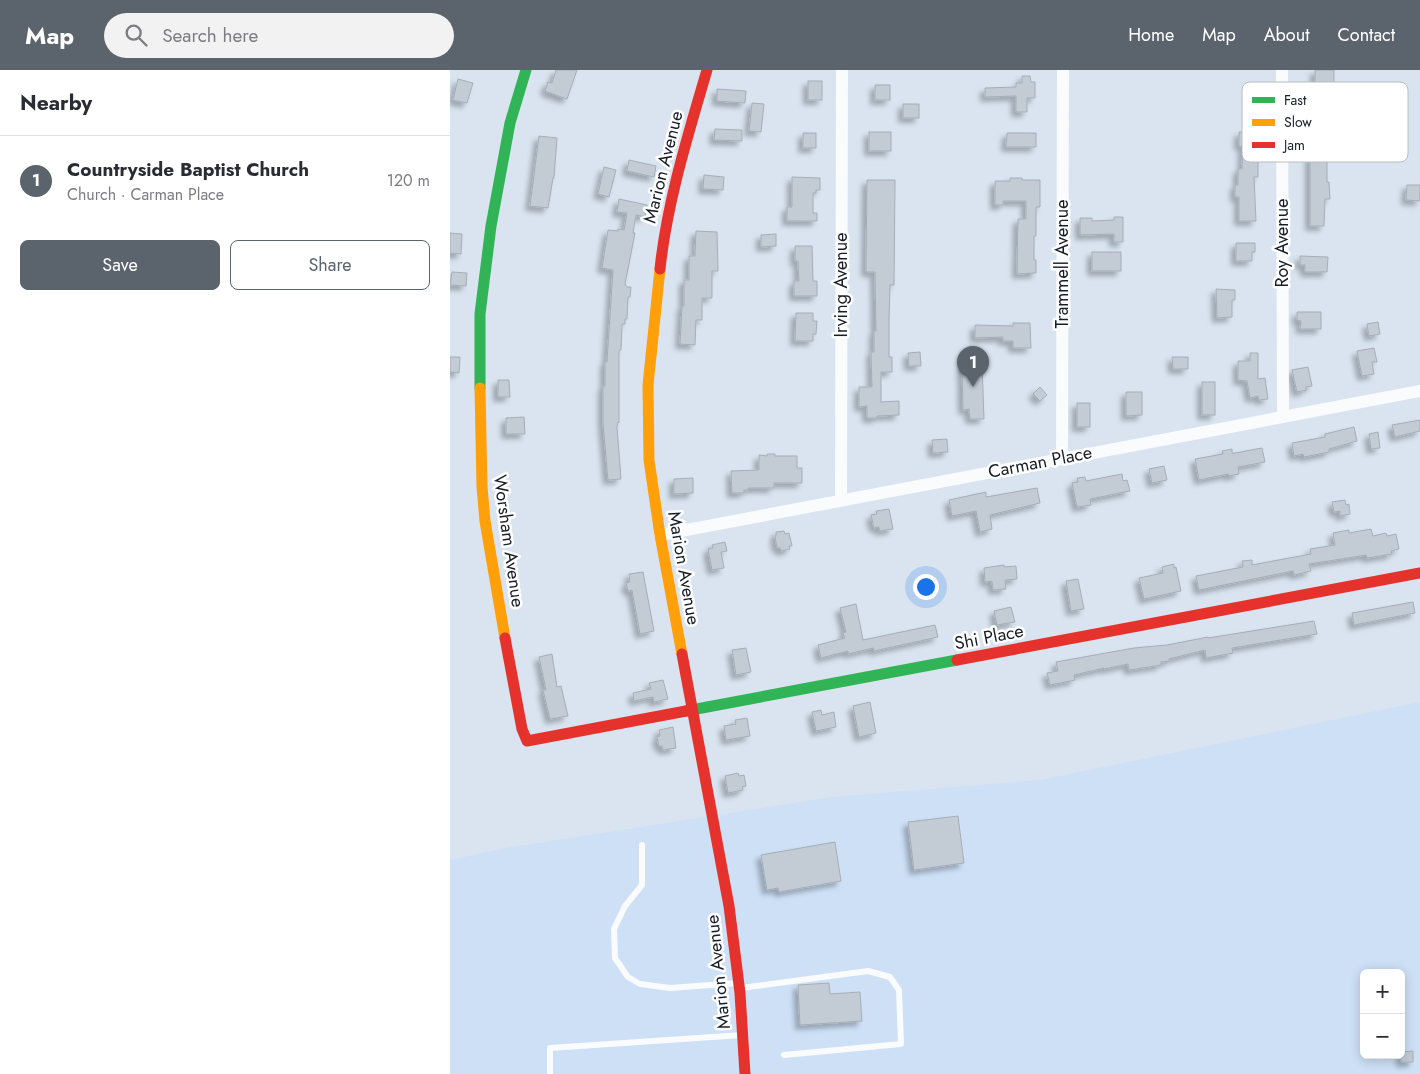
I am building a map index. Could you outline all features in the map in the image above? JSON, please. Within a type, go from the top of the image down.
[{"type":"street","name":"Worsham Avenue","points":[[526,70],[510,123],[491,226],[480,314],[478,386],[482,487],[488,551],[522,729],[527,741],[564,734]]},
{"type":"street","name":"Marion Avenue","points":[[707,70],[676,183],[662,248],[648,385],[648,460],[729,906],[739,986],[745,1074]]},
{"type":"street","name":"Irving Avenue","points":[[841,499],[842,70]]},
{"type":"street","name":"Trammell Avenue","points":[[1062,458],[1063,70]]},
{"type":"street","name":"Roy Avenue","points":[[1282,162],[1283,417]]},
{"type":"street","name":"Carman Place","points":[[660,534],[1420,391]]},
{"type":"street","name":"Shi Place","points":[[564,734],[1420,573]]},
{"type":"lane","points":[[642,845],[642,885],[625,906],[614,929],[615,958],[628,977],[640,984],[670,988],[739,986],[868,971],[890,977],[899,990],[901,1044],[784,1055]]},
{"type":"lane","points":[[550,1074],[550,1048],[743,1035]]},
{"type":"shaded area","points":[[1420,702],[1420,1074],[450,1074],[450,860],[506,848],[832,797],[1040,780]]},
{"type":"building","points":[[556,70],[577,70],[567,99],[545,91],[548,82],[552,83]]},
{"type":"building","points":[[1315,70],[1334,70],[1334,82],[1315,82]]},
{"type":"building","points":[[1022,76],[1030,76],[1031,82],[1035,82],[1035,98],[1027,98],[1027,112],[1016,112],[1016,96],[985,97],[985,88],[1016,87],[1016,83],[1022,83]]},
{"type":"building","points":[[458,79],[473,83],[467,103],[453,100]]},
{"type":"building","points":[[808,81],[822,81],[822,100],[808,100]]},
{"type":"building","points":[[875,85],[890,85],[890,100],[875,100]]},
{"type":"building","points":[[717,89],[746,91],[745,103],[717,101]]},
{"type":"building","points":[[752,103],[764,104],[761,132],[749,131]]},
{"type":"building","points":[[903,104],[919,104],[919,118],[903,118]]},
{"type":"building","points":[[715,129],[742,130],[742,141],[714,140]]},
{"type":"building","points":[[869,132],[891,132],[891,151],[869,151]]},
{"type":"building","points":[[1239,132],[1242,132],[1242,146],[1239,146]]},
{"type":"building","points":[[803,133],[816,133],[816,148],[803,148]]},
{"type":"building","points":[[1007,133],[1036,133],[1036,147],[1006,147]]},
{"type":"building","points":[[539,136],[557,138],[554,178],[548,208],[530,206]]},
{"type":"building","points":[[629,160],[656,166],[654,177],[627,171]]},
{"type":"building","points":[[1242,162],[1258,162],[1258,177],[1254,177],[1256,221],[1239,221],[1239,197],[1235,197],[1235,185],[1238,185],[1238,169],[1242,169]]},
{"type":"building","points":[[1310,162],[1327,162],[1327,182],[1329,182],[1330,199],[1325,199],[1324,226],[1310,226]]},
{"type":"building","points":[[604,167],[616,170],[609,197],[598,194]]},
{"type":"building","points":[[704,175],[724,177],[723,190],[703,189]]},
{"type":"building","points":[[792,177],[820,178],[820,190],[816,190],[816,193],[813,193],[813,213],[817,213],[817,221],[787,221],[787,207],[792,207]]},
{"type":"building","points":[[1010,178],[1040,180],[1040,207],[1036,207],[1036,236],[1034,236],[1036,273],[1017,274],[1018,219],[1026,219],[1026,201],[1003,201],[1003,205],[995,205],[995,181],[1010,181]]},
{"type":"building","points":[[867,180],[895,180],[894,285],[890,285],[889,321],[889,357],[892,357],[892,372],[881,372],[881,402],[899,401],[899,415],[877,416],[877,418],[867,418],[867,406],[859,407],[859,387],[872,387],[871,352],[874,352],[874,331],[876,331],[875,272],[866,272]]},
{"type":"building","points":[[1407,185],[1420,185],[1420,201],[1406,200]]},
{"type":"building","points":[[619,199],[647,205],[645,217],[636,215],[633,233],[635,233],[625,284],[627,287],[631,287],[630,297],[628,297],[627,319],[625,319],[625,324],[622,324],[621,350],[619,350],[619,423],[617,427],[621,479],[608,480],[603,423],[603,386],[605,386],[605,362],[607,362],[613,270],[602,268],[608,230],[624,230],[627,213],[617,212]]},
{"type":"building","points":[[1114,217],[1123,217],[1123,242],[1114,242],[1114,234],[1080,235],[1080,218],[1092,218],[1092,221],[1114,220]]},
{"type":"building","points":[[696,231],[717,232],[718,271],[712,271],[712,298],[702,298],[702,320],[696,320],[695,345],[680,344],[682,306],[684,306],[684,280],[689,280],[689,256],[695,256]]},
{"type":"building","points":[[450,233],[462,234],[461,254],[450,253]]},
{"type":"building","points":[[776,234],[776,246],[761,247],[761,235]]},
{"type":"building","points":[[1236,243],[1255,243],[1252,261],[1236,261]]},
{"type":"building","points":[[795,246],[812,246],[813,281],[817,281],[817,296],[794,296],[794,281],[799,281],[798,261],[795,261]]},
{"type":"building","points":[[1092,252],[1121,252],[1121,271],[1092,271]]},
{"type":"building","points":[[1300,256],[1328,257],[1327,272],[1305,272],[1305,265],[1300,265]]},
{"type":"building","points":[[452,272],[467,273],[466,286],[450,285]]},
{"type":"building","points":[[1216,289],[1235,290],[1235,300],[1232,300],[1232,317],[1217,318]]},
{"type":"building","points":[[1297,312],[1321,312],[1321,329],[1300,329],[1301,321],[1297,320]]},
{"type":"building","points":[[796,313],[813,313],[813,321],[817,321],[816,334],[813,334],[813,341],[795,341]]},
{"type":"building","points":[[1378,322],[1380,334],[1369,336],[1367,324]]},
{"type":"building","points":[[1013,323],[1030,323],[1031,348],[1013,348],[1013,341],[1003,341],[1003,337],[975,338],[975,325],[1013,326]]},
{"type":"building","points":[[1374,348],[1377,362],[1372,362],[1374,374],[1362,376],[1357,351]]},
{"type":"building","points":[[920,352],[921,366],[909,366],[908,353]]},
{"type":"building","points":[[1250,353],[1258,353],[1258,379],[1265,378],[1268,399],[1259,400],[1258,396],[1250,398],[1247,381],[1238,380],[1238,361],[1250,361]]},
{"type":"building","points":[[450,357],[460,357],[459,373],[450,372]]},
{"type":"building","points":[[1172,357],[1188,357],[1188,369],[1173,369]]},
{"type":"building","points":[[982,364],[984,419],[970,419],[969,409],[963,410],[962,365]]},
{"type":"building","points":[[1308,367],[1312,386],[1297,392],[1292,370]]},
{"type":"building","points":[[498,380],[509,380],[510,397],[498,397]]},
{"type":"building","points":[[1202,382],[1215,382],[1215,415],[1202,415]]},
{"type":"building","points":[[1040,387],[1047,395],[1040,401],[1033,394]]},
{"type":"building","points":[[1126,392],[1142,392],[1142,415],[1126,416]]},
{"type":"building","points":[[1077,403],[1090,403],[1090,427],[1077,427]]},
{"type":"building","points":[[524,417],[525,434],[506,434],[506,418]]},
{"type":"building","points":[[1420,420],[1420,431],[1395,437],[1392,425]]},
{"type":"building","points":[[1354,427],[1357,441],[1329,449],[1329,452],[1304,457],[1303,454],[1294,456],[1292,443],[1325,437],[1325,434]]},
{"type":"building","points":[[1378,432],[1380,448],[1371,449],[1369,434]]},
{"type":"building","points":[[947,439],[948,452],[933,453],[932,440]]},
{"type":"building","points":[[1262,448],[1265,462],[1238,467],[1239,474],[1229,476],[1228,474],[1199,480],[1195,459],[1223,454],[1222,451],[1232,449],[1232,453],[1235,453]]},
{"type":"building","points":[[767,454],[797,456],[797,468],[802,468],[802,483],[774,483],[774,488],[748,488],[748,490],[744,490],[744,493],[732,493],[731,471],[759,470],[759,455],[767,456]]},
{"type":"building","points":[[1164,466],[1167,480],[1152,483],[1149,469]]},
{"type":"building","points":[[1122,474],[1123,481],[1127,480],[1130,491],[1090,499],[1091,505],[1077,507],[1072,483],[1078,482],[1077,478],[1085,477],[1086,481]]},
{"type":"building","points":[[693,478],[693,493],[674,494],[674,479]]},
{"type":"building","points":[[1037,488],[1040,503],[990,515],[992,529],[980,532],[976,511],[952,516],[949,500],[986,492],[986,497]]},
{"type":"building","points":[[1345,500],[1346,505],[1349,504],[1350,514],[1340,516],[1340,511],[1334,512],[1332,502]]},
{"type":"building","points":[[889,509],[893,529],[880,531],[879,527],[874,528],[871,515],[877,514],[876,511]]},
{"type":"building","points":[[1371,529],[1373,536],[1386,533],[1387,536],[1396,534],[1399,549],[1391,551],[1392,554],[1367,558],[1366,555],[1309,564],[1311,571],[1294,575],[1293,571],[1199,590],[1196,576],[1243,567],[1242,561],[1252,560],[1252,565],[1311,554],[1310,549],[1335,545],[1333,533],[1349,530],[1349,533]]},
{"type":"building","points":[[784,531],[785,534],[789,533],[792,546],[789,546],[790,549],[781,551],[780,548],[777,548],[775,536],[776,532]]},
{"type":"building","points":[[725,542],[727,551],[721,552],[724,568],[712,570],[708,549],[713,548],[712,545]]},
{"type":"building","points":[[1174,564],[1181,591],[1144,599],[1139,578],[1163,573],[1162,567]]},
{"type":"building","points":[[1004,565],[1004,567],[1016,566],[1017,579],[1005,580],[1006,589],[993,590],[992,581],[985,582],[984,568]]},
{"type":"building","points":[[643,572],[654,631],[640,634],[632,590],[628,591],[626,583],[630,582],[629,574]]},
{"type":"building","points":[[1078,579],[1084,609],[1071,611],[1066,581]]},
{"type":"building","points":[[1413,602],[1415,613],[1354,625],[1352,613]]},
{"type":"building","points":[[856,604],[863,640],[935,625],[938,637],[874,651],[873,648],[848,654],[848,651],[821,658],[818,645],[845,638],[843,633],[846,632],[840,608]]},
{"type":"building","points":[[1011,607],[1015,622],[997,625],[994,611]]},
{"type":"building","points":[[1314,621],[1317,634],[1232,648],[1233,653],[1206,658],[1205,650],[1169,659],[1169,661],[1161,662],[1161,665],[1129,670],[1128,664],[1104,668],[1074,675],[1075,680],[1050,685],[1047,673],[1058,671],[1056,662],[1134,648],[1167,645]]},
{"type":"building","points":[[746,648],[751,672],[736,675],[732,650]]},
{"type":"building","points":[[552,654],[557,687],[561,686],[568,716],[550,719],[543,690],[546,690],[539,657]]},
{"type":"building","points":[[663,680],[668,699],[654,702],[653,697],[634,701],[633,693],[651,689],[649,683]]},
{"type":"building","points":[[870,702],[876,733],[859,737],[853,706]]},
{"type":"building","points":[[821,710],[822,715],[834,712],[836,727],[816,731],[812,712]]},
{"type":"building","points":[[747,718],[750,736],[726,740],[724,726],[736,724],[735,720]]},
{"type":"building","points":[[673,727],[676,748],[663,750],[662,746],[659,746],[657,737],[660,736],[659,730]]},
{"type":"building","points":[[738,773],[739,776],[744,775],[746,786],[742,787],[743,790],[728,793],[725,776]]},
{"type":"building","points":[[958,816],[964,863],[914,870],[908,822]]},
{"type":"building","points":[[835,842],[841,881],[779,892],[778,888],[767,890],[761,855]]},
{"type":"building","points":[[829,983],[830,994],[860,992],[862,1021],[800,1025],[798,985]]},
{"type":"building","points":[[1413,1051],[1413,1062],[1401,1062],[1401,1059],[1405,1059],[1405,1052]]},
{"type":"traffic: fast","points":[[480,388],[480,314],[491,226],[510,123],[526,70]]},
{"type":"traffic: fast","points":[[686,711],[957,660]]},
{"type":"traffic: slow","points":[[660,269],[648,385],[649,460],[660,535],[682,654]]},
{"type":"traffic: slow","points":[[480,388],[482,487],[485,521],[505,638]]},
{"type":"traffic: jam","points":[[660,269],[673,194],[707,70]]},
{"type":"traffic: jam","points":[[957,660],[1420,573]]},
{"type":"traffic: jam","points":[[505,638],[522,729],[527,741],[686,711]]},
{"type":"traffic: jam","points":[[682,654],[729,906],[740,993],[745,1074]]},
{"type":"place","name":"Countryside Baptist Church","points":[[973,387]]}]
